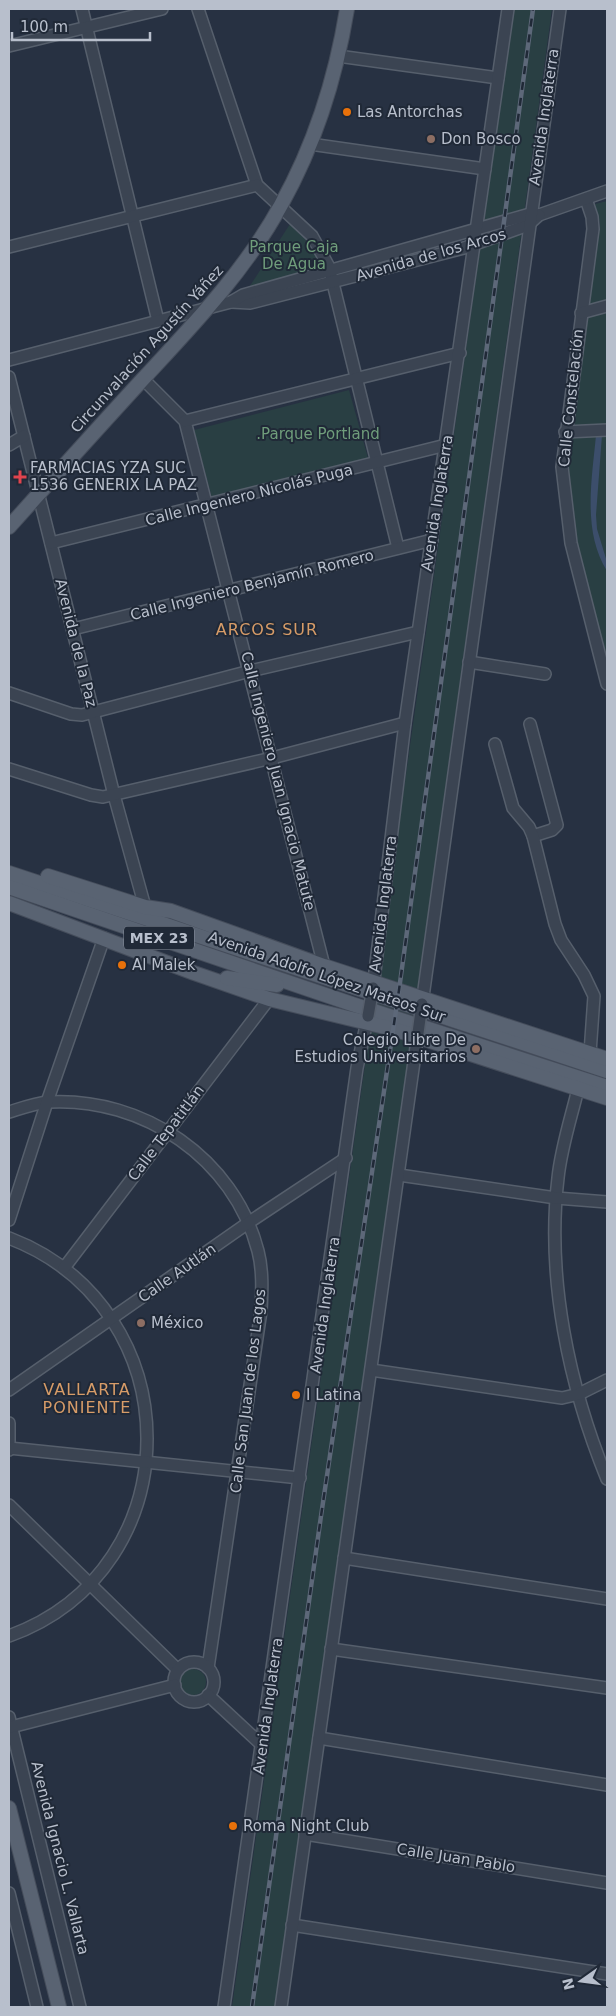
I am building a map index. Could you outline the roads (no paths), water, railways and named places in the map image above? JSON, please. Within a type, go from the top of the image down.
[{"type":"main road","name":"Circunvalación Agustín Yáñez","points":[[9,527],[209,308],[249,256],[280,206],[310,144],[338,56],[347,9]]},
{"type":"main road","name":"Avenida Adolfo López Mateos Sur","points":[[9,864],[145,907],[171,911],[373,985],[607,1059]]},
{"type":"main road","name":"Avenida Adolfo López Mateos Sur","points":[[9,873],[607,1071]]},
{"type":"main road","name":"Avenida Adolfo López Mateos Sur","points":[[9,887],[310,990],[607,1087]]},
{"type":"main road","name":"Avenida Adolfo López Mateos Sur","points":[[9,903],[194,973],[269,999],[368,1019],[607,1098]]},
{"type":"main road","points":[[145,907],[256,948],[296,967]]},
{"type":"main road","points":[[194,973],[310,990]]},
{"type":"main road","points":[[9,1808],[59,2007]]},
{"type":"street","points":[[82,9],[158,321]]},
{"type":"street","points":[[9,46],[162,9]]},
{"type":"street","points":[[198,9],[257,185],[312,236],[330,270],[398,548]]},
{"type":"street","name":"Avenida Inglaterra","points":[[224,2007],[346,1158],[357,1068],[368,1019],[373,985],[405,724],[460,353],[508,9]]},
{"type":"street","name":"Avenida Inglaterra","points":[[280,2007],[399,1176],[469,662],[533,218],[560,9]]},
{"type":"street","points":[[338,56],[498,78]]},
{"type":"street","points":[[310,144],[485,169]]},
{"type":"street","points":[[9,247],[257,185]]},
{"type":"street","name":"Avenida de los Arcos","points":[[9,360],[232,302],[250,303],[474,244],[533,218],[607,191]]},
{"type":"street","name":"Calle Constelación","points":[[586,199],[592,217],[593,229],[565,432],[562,467],[568,528],[607,684]]},
{"type":"street","name":"Avenida de los Arcos","points":[[232,302],[243,295],[330,270],[476,231],[533,218]]},
{"type":"street","points":[[581,313],[607,306]]},
{"type":"street","points":[[143,379],[185,421],[460,353]]},
{"type":"street","name":"Avenida de la Paz","points":[[9,377],[114,795],[145,907]]},
{"type":"street","name":"Calle Ingeniero Juan Ignacio Matute","points":[[185,421],[324,966]]},
{"type":"street","points":[[565,432],[607,430]]},
{"type":"street","points":[[9,445],[24,436]]},
{"type":"street","name":"Calle Ingeniero Nicolás Puga","points":[[51,543],[207,506],[446,445]]},
{"type":"street","name":"Calle Ingeniero Benjamín Romero","points":[[73,629],[432,540]]},
{"type":"street","points":[[9,693],[71,714],[82,715],[250,671],[418,632]]},
{"type":"street","points":[[469,662],[545,674]]},
{"type":"street","points":[[9,769],[91,795],[114,795],[272,758],[405,724]]},
{"type":"street","points":[[530,724],[557,825],[552,830],[531,831]]},
{"type":"street","points":[[495,744],[513,808],[531,831],[555,924],[561,940],[584,975],[594,996],[590,1053]]},
{"type":"street","points":[[9,1220],[47,1102],[104,938]]},
{"type":"street","name":"Calle Tepatitlán","points":[[64,1268],[269,999]]},
{"type":"street","points":[[578,1089],[564,1143],[556,1198],[555,1248],[559,1296],[567,1345],[587,1424],[607,1478]]},
{"type":"street","name":"Calle San Juan de los Lagos","points":[[9,1112],[47,1102],[105,1106],[146,1119],[168,1132],[206,1160],[227,1185],[248,1223],[258,1252],[262,1292],[261,1311],[208,1668]]},
{"type":"street","name":"Calle Autlán","points":[[9,1390],[248,1223],[346,1158]]},
{"type":"street","points":[[399,1176],[556,1198],[607,1202]]},
{"type":"street","points":[[9,1238],[35,1249],[64,1268],[81,1282],[112,1318],[134,1358],[142,1384],[148,1436],[146,1461],[137,1502],[120,1544],[89,1583],[70,1602],[50,1617],[9,1636]]},
{"type":"street","points":[[371,1370],[562,1398],[579,1394],[607,1380]]},
{"type":"street","points":[[9,1423],[9,1449],[146,1461],[300,1478]]},
{"type":"street","points":[[9,1505],[178,1670]]},
{"type":"street","points":[[344,1558],[607,1599]]},
{"type":"street","points":[[331,1649],[607,1688]]},
{"type":"street","points":[[193,1662],[208,1668],[213,1679],[208,1695],[197,1701],[185,1699],[177,1691],[175,1685],[178,1670],[182,1666],[193,1662]]},
{"type":"street","points":[[10,1722],[175,1685]]},
{"type":"street","points":[[208,1695],[262,1745]]},
{"type":"street","name":"Avenida Ignacio L. Vallarta","points":[[10,1722],[80,2007]]},
{"type":"street","points":[[319,1738],[607,1785]]},
{"type":"street","name":"Calle Juan Pablo","points":[[305,1834],[607,1883]]},
{"type":"street","points":[[9,1893],[37,2007]]},
{"type":"street","points":[[292,1925],[607,1974]]},
{"type":"water","points":[[596,435],[602,435],[596,515],[597,529],[607,562],[607,571],[599,555],[591,522],[591,487]]},
{"type":"railway","points":[[252,2007],[321,1516],[399,990],[533,9]]},
{"type":"place","name":"Las Antorchas","points":[[347,112]]},
{"type":"place","name":"Don Bosco","points":[[431,139]]},
{"type":"place","name":"FARMACIAS YZA SUC 1536 GENERIX LA PAZ","points":[[20,477]]},
{"type":"place","name":"Al Malek","points":[[122,965]]},
{"type":"place","name":"Colegio Libre De Estudios Universitarios","points":[[476,1049]]},
{"type":"place","name":"México","points":[[141,1323]]},
{"type":"place","name":"I Latina","points":[[296,1395]]},
{"type":"place","name":"Roma Night Club","points":[[233,1826]]},
{"type":"district","name":"ARCOS SUR","points":[[267,629]]},
{"type":"district","name":"VALLARTA PONIENTE","points":[[87,1398]]},
{"type":"park label","name":"Parque Caja De Agua","points":[[294,256]]},
{"type":"park label","name":".Parque Portland","points":[[318,434]]}]
